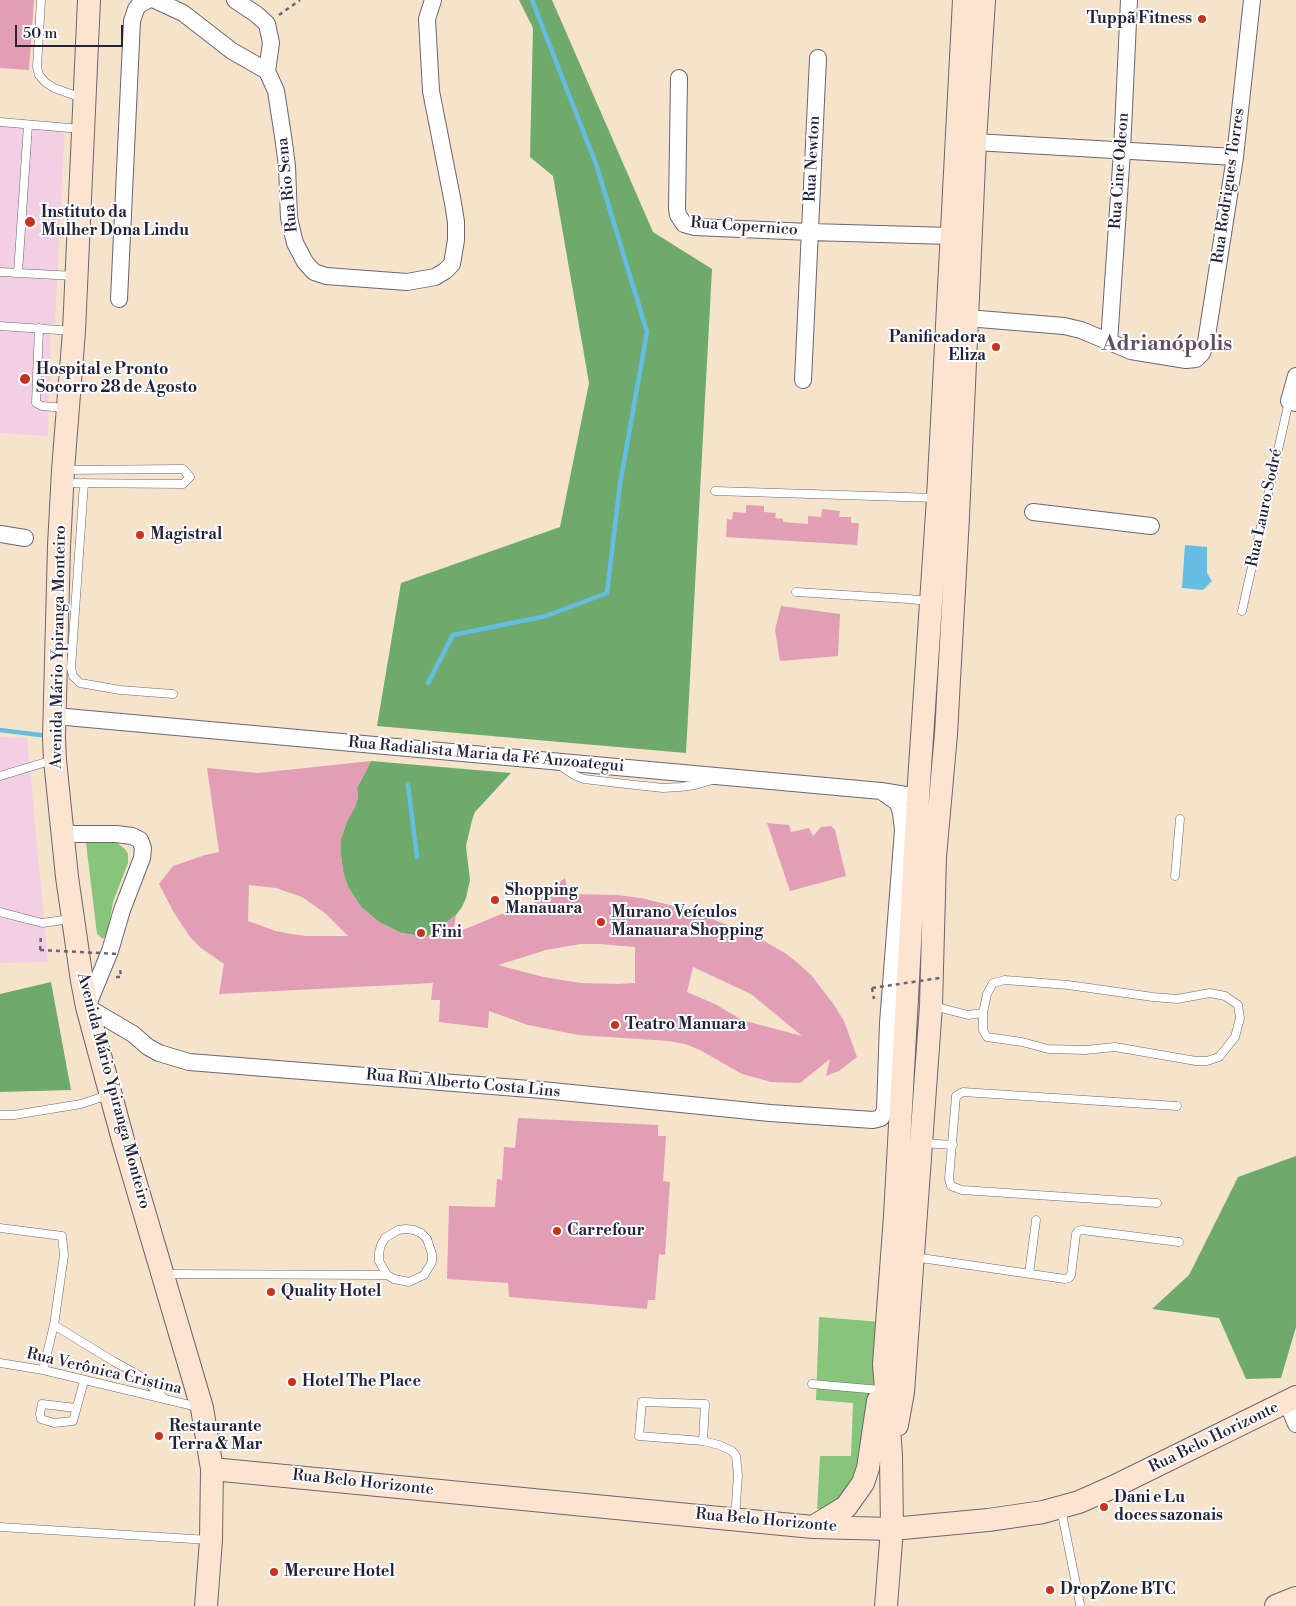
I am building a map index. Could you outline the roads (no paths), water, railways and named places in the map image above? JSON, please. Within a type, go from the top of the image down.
[{"type":"main road","name":"Avenida Mário Ypiranga Monteiro","points":[[89,0],[69,409],[69,561],[55,716],[55,760],[73,919],[87,1007],[123,1140],[202,1408],[212,1469],[211,1540],[206,1606]]},
{"type":"main road","points":[[813,1527],[846,1507],[863,1483],[868,1468],[884,1364],[895,1216],[918,797],[938,498],[964,0]]},
{"type":"main road","points":[[891,1455],[903,1392],[931,1006],[935,857],[946,734],[975,142],[984,0]]},
{"type":"main road","points":[[900,865],[913,885]]},
{"type":"main road","points":[[893,957],[910,937]]},
{"type":"main road","points":[[884,1364],[891,1455],[892,1529],[886,1606]]},
{"type":"main road","name":"Rua Belo Horizonte","points":[[212,1469],[813,1527],[892,1529],[988,1520],[1043,1512],[1079,1502],[1291,1400]]},
{"type":"main road","points":[[1276,1606],[1296,1598]]},
{"type":"street","points":[[119,299],[132,21],[136,9],[140,4],[148,0]]},
{"type":"street","points":[[155,0],[182,13],[232,51],[267,71],[271,42],[267,24],[235,0]]},
{"type":"street","name":"Rua Rio Sena","points":[[267,71],[276,91],[282,127],[287,166],[289,218],[295,243],[305,262],[314,272],[337,278],[407,282],[435,277],[452,264],[456,240],[456,222],[431,91],[427,19],[433,0]]},
{"type":"street","name":"Rua Cine Odeon","points":[[1109,342],[1122,151],[1129,0]]},
{"type":"street","name":"Rua Rodrigues Torres","points":[[1109,342],[1131,351],[1186,360],[1196,359],[1202,353],[1206,342],[1235,158],[1252,0]]},
{"type":"street","name":"Rua Newton","points":[[803,380],[818,58]]},
{"type":"street","name":"Rua Copernico","points":[[679,78],[677,209],[680,220],[689,226],[952,236]]},
{"type":"street","points":[[975,142],[1235,158]]},
{"type":"street","points":[[967,318],[1064,326],[1081,330],[1109,342]]},
{"type":"street","name":"Rua Lauro Sodré","points":[[1292,402],[1296,376]]},
{"type":"street","points":[[1033,512],[1151,526]]},
{"type":"street","points":[[0,534],[25,538]]},
{"type":"street","name":"Rua Radialista Maria da Fé Anzoategui","points":[[55,716],[881,791],[918,797]]},
{"type":"street","points":[[881,791],[898,803],[903,830],[893,957]]},
{"type":"street","points":[[62,834],[116,834],[132,836],[140,840],[143,848],[142,858],[122,910],[107,959],[87,1007]]},
{"type":"street","name":"Rua Rui Alberto Costa Lins","points":[[87,1007],[133,1034],[148,1047],[160,1053],[189,1062],[542,1090],[853,1120],[879,1120],[884,1113],[893,957]]},
{"type":"street","points":[[1291,1400],[1296,1424]]},
{"type":"lane","points":[[41,0],[37,67],[39,75],[54,88],[85,99]]},
{"type":"lane","points":[[0,122],[83,129]]},
{"type":"lane","points":[[18,273],[28,125]]},
{"type":"lane","points":[[0,272],[77,276]]},
{"type":"lane","points":[[0,326],[74,331]]},
{"type":"lane","points":[[39,328],[36,403],[42,406],[69,409]]},
{"type":"lane","name":"Rua Lauro Sodré","points":[[1242,611],[1292,402]]},
{"type":"lane","points":[[183,469],[190,477],[183,484],[70,478],[183,469]]},
{"type":"lane","points":[[715,491],[938,498]]},
{"type":"lane","points":[[69,561],[71,668],[73,676],[80,683],[120,690],[172,694]]},
{"type":"lane","points":[[796,592],[931,602]]},
{"type":"lane","points":[[0,776],[55,760]]},
{"type":"lane","points":[[1175,876],[1180,819]]},
{"type":"lane","points":[[0,912],[42,923],[73,919]]},
{"type":"lane","points":[[1005,980],[1068,985],[1177,999],[1210,994],[1225,996],[1238,1005],[1240,1018],[1235,1036],[1219,1057],[1207,1061],[1196,1061],[1115,1047],[1085,1050],[1048,1049],[1022,1042],[998,1040],[987,1037],[983,1030],[983,1013],[987,994],[993,982],[1005,980]]},
{"type":"lane","points":[[931,1006],[968,1014],[983,1013]]},
{"type":"lane","points":[[1158,1203],[962,1190],[950,1186],[956,1096],[963,1092],[1177,1106]]},
{"type":"lane","points":[[0,1115],[14,1115],[81,1104],[111,1094]]},
{"type":"lane","points":[[920,1143],[953,1145]]},
{"type":"lane","points":[[1029,1274],[1036,1220]]},
{"type":"lane","points":[[0,1228],[62,1236],[64,1256],[54,1325],[43,1370]]},
{"type":"lane","points":[[163,1274],[387,1275],[394,1279],[409,1282],[424,1275],[432,1262],[432,1254],[427,1239],[421,1233],[414,1230],[398,1230],[385,1238],[381,1245],[379,1261],[387,1275]]},
{"type":"lane","points":[[913,1257],[1069,1278],[1078,1231],[1179,1242]]},
{"type":"lane","points":[[54,1325],[140,1376],[165,1399]]},
{"type":"lane","name":"Rua Verônica Cristina","points":[[0,1363],[43,1370],[202,1408]]},
{"type":"lane","points":[[76,1408],[42,1404],[41,1419],[54,1423],[74,1421],[84,1381]]},
{"type":"lane","points":[[812,1384],[880,1390]]},
{"type":"lane","points":[[703,1441],[705,1404],[642,1402],[639,1436],[703,1441],[719,1445],[732,1451],[736,1456],[738,1475],[735,1520]]},
{"type":"lane","points":[[1061,1507],[1080,1604]]},
{"type":"lane","points":[[0,1527],[211,1540]]},
{"type":"water","points":[[1185,545],[1207,547],[1207,573],[1212,581],[1203,590],[1182,588]]},
{"type":"waterway","points":[[428,683],[453,635],[546,616],[607,593],[620,484],[647,332],[596,164],[532,0]]},
{"type":"waterway","points":[[0,730],[48,736]]},
{"type":"waterway","points":[[408,785],[417,857]]},
{"type":"place","name":"Tuppã Fitness","points":[[1202,19]]},
{"type":"place","name":"Instituto da Mulher Dona Lindu","points":[[30,222]]},
{"type":"place","name":"Panificadora Eliza","points":[[996,347]]},
{"type":"place","name":"Hospital e Pronto Socorro 28 de Agosto","points":[[25,379]]},
{"type":"place","name":"Magistral","points":[[140,535]]},
{"type":"place","name":"Shopping Manauara","points":[[495,900]]},
{"type":"place","name":"Murano Veículos Manauara Shopping","points":[[601,922]]},
{"type":"place","name":"Fini","points":[[421,933]]},
{"type":"place","name":"Teatro Manuara","points":[[615,1025]]},
{"type":"place","name":"Carrefour","points":[[557,1231]]},
{"type":"place","name":"Quality Hotel","points":[[271,1292]]},
{"type":"place","name":"Hotel The Place","points":[[292,1382]]},
{"type":"place","name":"Restaurante Terra & Mar","points":[[159,1436]]},
{"type":"place","name":"Dani e Lu doces sazonais","points":[[1104,1507]]},
{"type":"place","name":"Mercure Hotel","points":[[274,1572]]},
{"type":"place","name":"DropZone BTC","points":[[1050,1590]]},
{"type":"district","name":"Adrianópolis","points":[[1167,345]]}]
